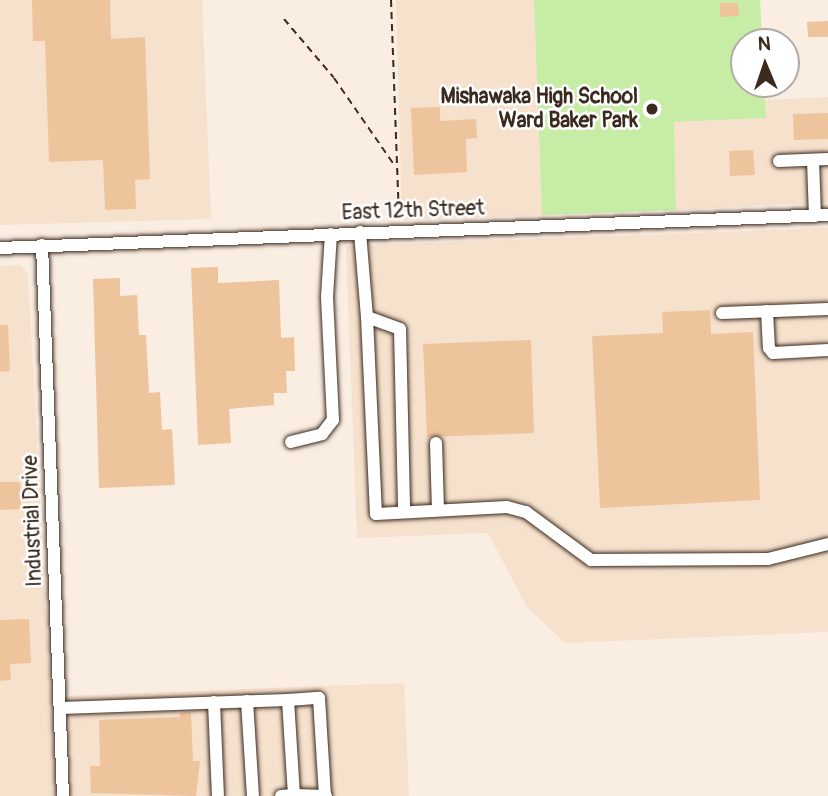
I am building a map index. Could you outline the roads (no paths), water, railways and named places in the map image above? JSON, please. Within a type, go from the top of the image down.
[{"type":"street","points":[[779,161],[828,159]]},
{"type":"street","points":[[813,160],[821,216]]},
{"type":"street","name":"East 12th Street","points":[[0,248],[400,230],[821,216]]},
{"type":"street","points":[[360,232],[367,317],[376,514],[507,507],[526,512],[591,560],[768,559],[828,544]]},
{"type":"street","points":[[291,442],[322,434],[333,420],[327,297],[331,234]]},
{"type":"street","name":"Industrial Drive","points":[[42,245],[63,796]]},
{"type":"street","points":[[722,313],[828,309]]},
{"type":"street","points":[[767,312],[769,348],[773,353],[828,350]]},
{"type":"street","points":[[367,317],[400,329],[404,512]]},
{"type":"street","points":[[436,443],[438,510]]},
{"type":"street","points":[[60,708],[319,698],[325,795],[281,796]]},
{"type":"street","points":[[288,700],[293,795]]},
{"type":"street","points":[[247,701],[253,796]]},
{"type":"street","points":[[214,702],[218,796]]},
{"type":"place","name":"Mishawaka High School Ward Baker Park","points":[[652,109]]}]
